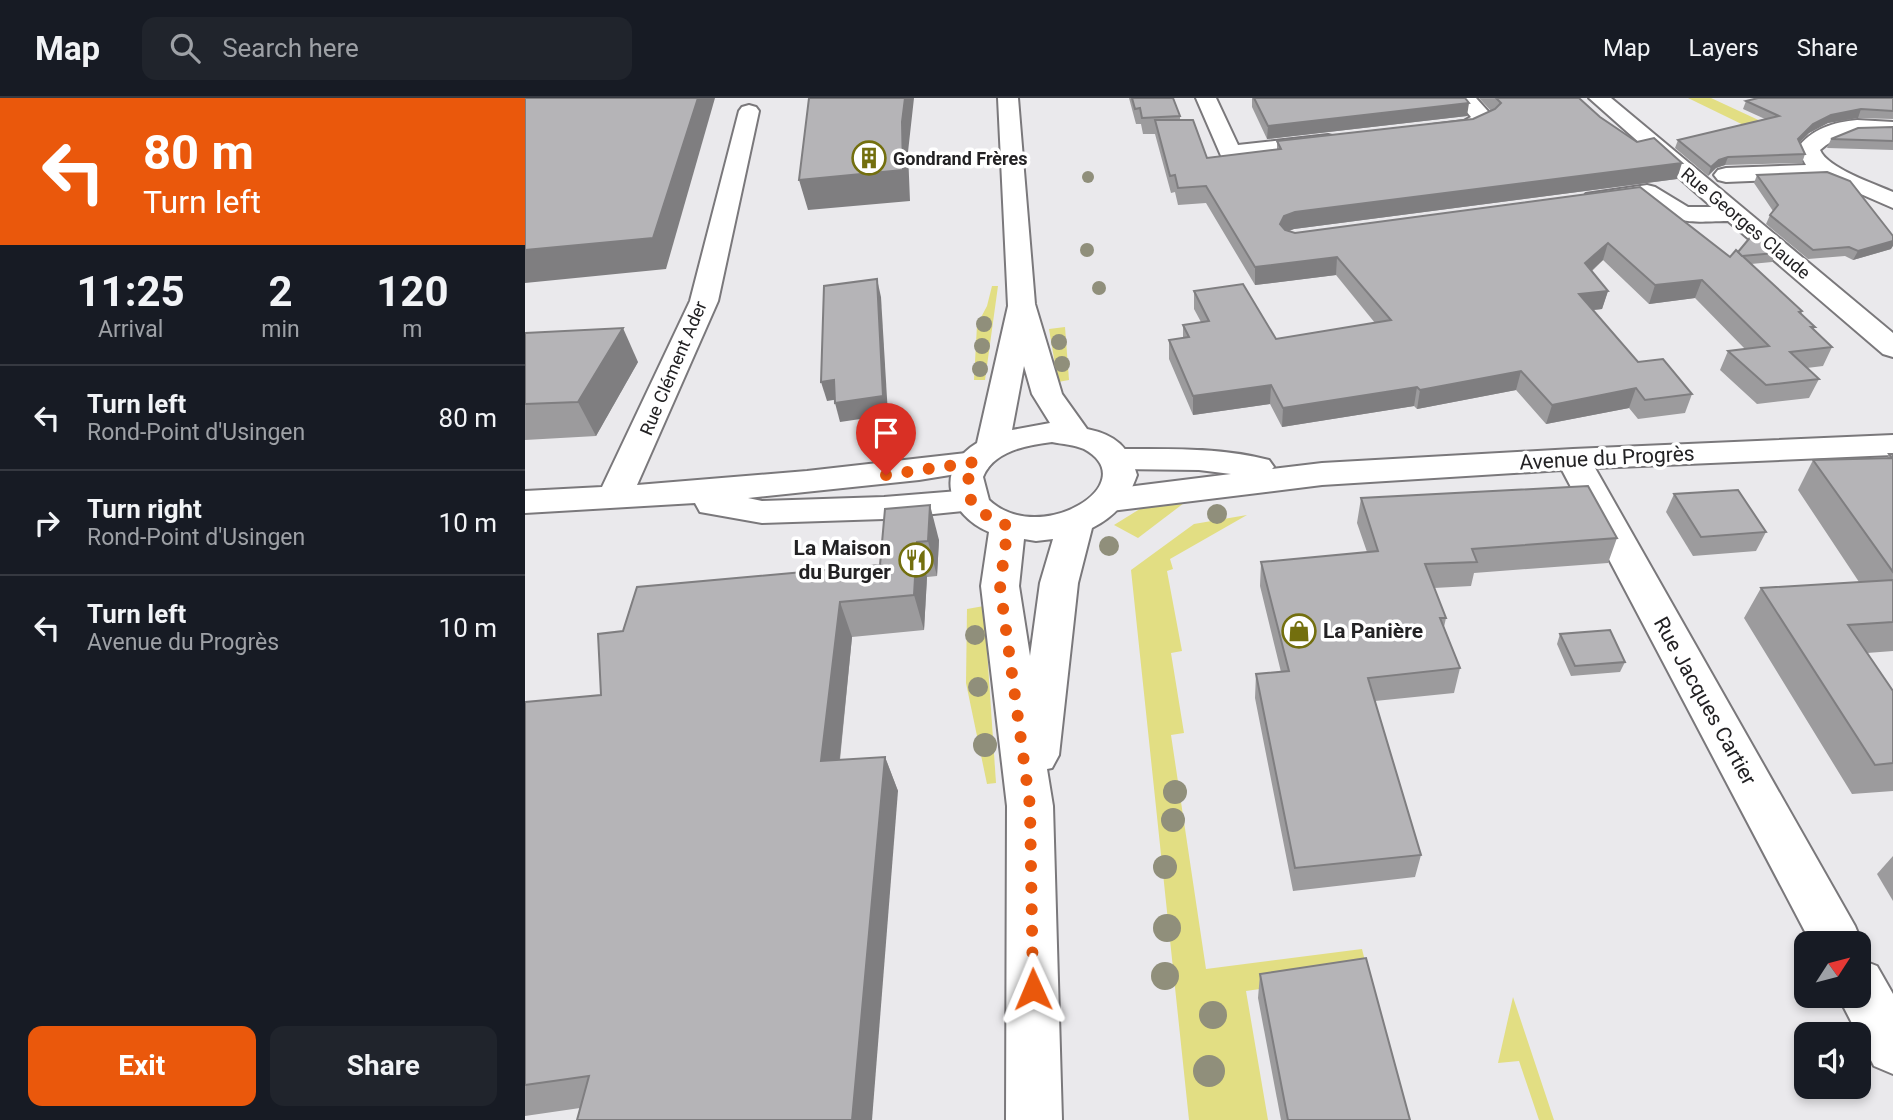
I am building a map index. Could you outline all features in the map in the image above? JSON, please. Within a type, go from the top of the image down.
[{"type":"street","points":[[1008,98],[1021,304],[1047,394],[1073,433]]},
{"type":"street","points":[[1206,98],[1230,153],[1349,140]]},
{"type":"street","points":[[1416,132],[1469,127],[1484,119],[1465,98]]},
{"type":"street","name":"Rue Georges Claude","points":[[1599,98],[1893,348]]},
{"type":"street","name":"Rue Clément Ader","points":[[614,498],[704,301],[749,111]]},
{"type":"street","points":[[1893,128],[1853,126],[1823,133],[1808,149],[1812,159],[1828,171],[1893,201]]},
{"type":"street","points":[[1726,175],[1828,171]]},
{"type":"street","points":[[1566,203],[1647,192],[1683,215],[1735,213]]},
{"type":"street","points":[[984,455],[1021,304]]},
{"type":"street","points":[[1031,433],[1073,433],[1106,447],[1117,459],[1121,472],[1119,486],[1111,500],[1096,513],[1075,523],[1030,529],[1008,526],[992,520],[971,501],[966,488],[968,475],[984,455],[1010,439],[1031,433]]},
{"type":"street","name":"Avenue du Progrès","points":[[1111,500],[1322,474],[1573,459],[1893,445]]},
{"type":"street","points":[[525,502],[676,495],[886,475],[984,455]]},
{"type":"street","name":"Avenue du Progrès","points":[[1117,459],[1199,460],[1322,474]]},
{"type":"street","name":"Rue Jacques Cartier","points":[[1573,459],[1830,931]]},
{"type":"street","points":[[676,495],[762,512],[884,508],[971,501]]},
{"type":"street","points":[[1030,806],[1059,583],[1075,523]]},
{"type":"street","points":[[1008,526],[1000,586],[1030,806],[1034,1120]]},
{"type":"street","points":[[1871,1006],[1893,1047]]},
{"type":"shaded area","points":[[1688,98],[1711,98],[1797,138],[1789,147]]},
{"type":"shaded area","points":[[992,286],[998,286],[985,380],[974,380],[977,325],[987,306]]},
{"type":"shaded area","points":[[1065,327],[1069,380],[1058,382],[1049,329]]},
{"type":"shaded area","points":[[1179,501],[1184,503],[1138,538],[1114,525],[1143,507]]},
{"type":"shaded area","points":[[1247,515],[1170,559],[1173,569],[1167,571],[1182,651],[1171,653],[1184,733],[1171,735],[1206,969],[1362,949],[1368,973],[1246,991],[1268,1120],[1189,1120],[1131,570],[1194,524]]},
{"type":"shaded area","points":[[984,606],[996,783],[987,784],[966,683],[967,609]]},
{"type":"shaded area","points":[[1513,997],[1554,1120],[1539,1120],[1519,1061],[1498,1063]]},
{"type":"building","points":[[525,98],[698,98],[653,238],[525,250]]},
{"type":"building","name":"Gondrand Frères","points":[[809,98],[905,98],[902,122],[903,170],[799,180]]},
{"type":"building","points":[[1132,98],[1173,98],[1180,116],[1142,118],[1140,108],[1135,109]]},
{"type":"building","points":[[1254,98],[1465,98],[1469,103],[1268,126]]},
{"type":"building","points":[[1496,98],[1579,98],[1600,117],[1637,142],[1654,138],[1682,163],[1295,212],[1284,216],[1280,224],[1285,230],[1295,233],[1640,187],[1730,257],[1736,250],[1802,311],[1799,312],[1815,327],[1811,327],[1832,347],[1790,352],[1819,379],[1766,385],[1728,351],[1769,346],[1702,280],[1655,285],[1608,243],[1585,263],[1608,291],[1579,294],[1638,362],[1663,359],[1692,394],[1645,400],[1636,388],[1552,405],[1521,371],[1420,390],[1417,387],[1283,408],[1271,385],[1193,396],[1169,340],[1189,337],[1183,325],[1209,321],[1194,291],[1243,284],[1276,339],[1391,320],[1337,257],[1255,267],[1206,186],[1178,188],[1175,175],[1170,176],[1155,120],[1193,120],[1207,158],[1281,149],[1277,141],[1473,119],[1495,109],[1501,103]]},
{"type":"building","points":[[1758,98],[1893,98],[1893,111],[1861,109],[1831,115],[1813,124],[1798,139],[1805,154],[1728,157],[1711,167],[1678,140],[1779,116],[1746,101]]},
{"type":"building","points":[[1893,127],[1893,141],[1831,139],[1858,128]]},
{"type":"building","points":[[1827,172],[1850,181],[1893,236],[1893,241],[1858,251],[1849,247],[1813,250],[1770,215],[1778,205],[1757,175]]},
{"type":"building","points":[[1753,234],[1776,253],[1742,256],[1738,252]]},
{"type":"building","points":[[877,279],[883,396],[835,403],[834,380],[821,382],[824,286]]},
{"type":"building","points":[[623,328],[578,402],[525,404],[525,333]]},
{"type":"building","points":[[1889,454],[1893,454],[1893,572],[1813,460],[1892,458]]},
{"type":"building","points":[[1588,486],[1617,538],[1472,549],[1477,562],[1425,564],[1446,618],[1440,618],[1460,668],[1368,678],[1421,855],[1295,868],[1256,674],[1289,671],[1261,562],[1378,551],[1361,498]]},
{"type":"building","points":[[1738,490],[1766,532],[1701,537],[1674,494]]},
{"type":"building","points":[[930,505],[928,541],[917,542],[914,595],[840,602],[821,761],[885,757],[852,1120],[577,1120],[589,1076],[525,1085],[525,702],[601,695],[598,634],[623,631],[637,587],[880,565],[885,509]]},
{"type":"building","points":[[1893,580],[1893,622],[1848,625],[1893,691],[1893,763],[1875,765],[1761,588]]},
{"type":"building","points":[[1610,630],[1625,662],[1575,666],[1560,634]]},
{"type":"building","points":[[1366,958],[1410,1120],[1288,1120],[1260,974]]},
{"type":"place","name":"Gondrand Frères","points":[[869,158]]},
{"type":"place","name":"La Maison du Burger","points":[[916,560]]},
{"type":"place","name":"La Panière","points":[[1299,631]]},
{"type":"route","points":[[886,475],[975,462],[968,475],[966,488],[971,501],[992,520],[1008,526],[1000,586],[1030,806],[1033,989]]}]
